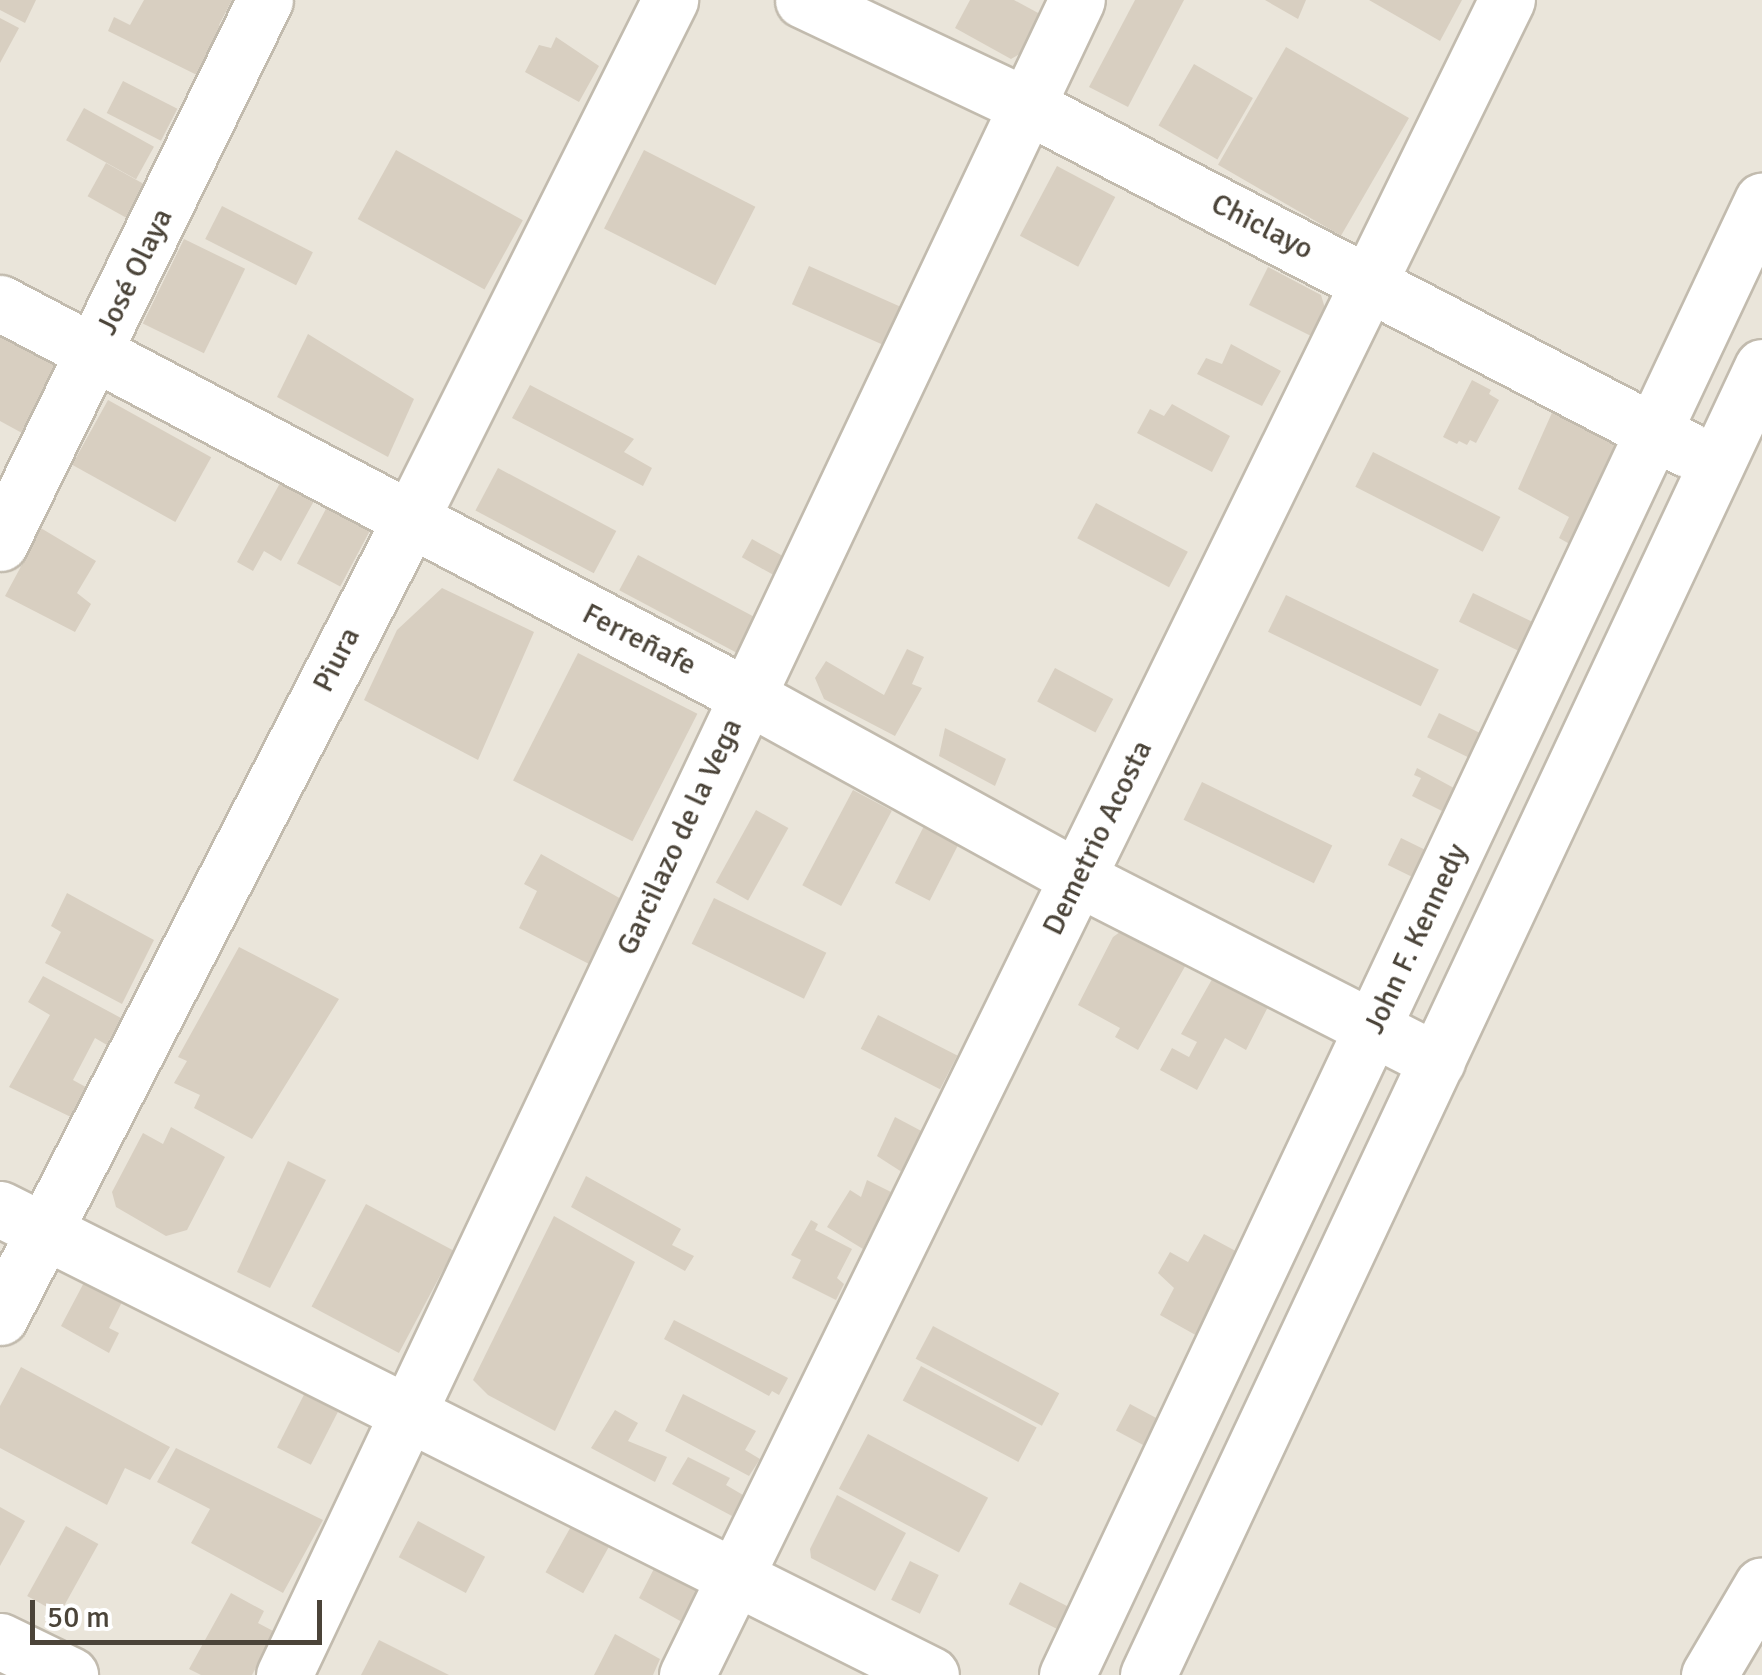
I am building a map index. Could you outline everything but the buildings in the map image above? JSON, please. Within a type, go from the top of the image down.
[{"type":"street","name":"José Olaya","points":[[0,543],[265,0]]},
{"type":"street","name":"Piura","points":[[0,1317],[21,1220],[409,522],[670,0]]},
{"type":"street","name":"Chiclayo","points":[[803,0],[1027,106],[1717,464]]},
{"type":"street","name":"Garcilazo de la Vega","points":[[284,1675],[1077,0]]},
{"type":"street","name":"Demetrio Acosta","points":[[687,1675],[1372,284],[1507,0]]},
{"type":"street","name":"John F. Kennedy","points":[[1067,1675],[1656,433],[1762,201]]},
{"type":"street","name":"Ferreñafe","points":[[0,304],[94,357],[747,696],[1078,878],[1436,1061]]},
{"type":"street","points":[[1148,1675],[1762,367]]},
{"type":"street","points":[[21,1220],[931,1675]]},
{"type":"street","points":[[1709,1675],[1762,1586]]},
{"type":"street","points":[[0,1641],[70,1675]]},
{"type":"shaded area","points":[[0,0],[1762,0],[1762,1675],[0,1675]]}]
